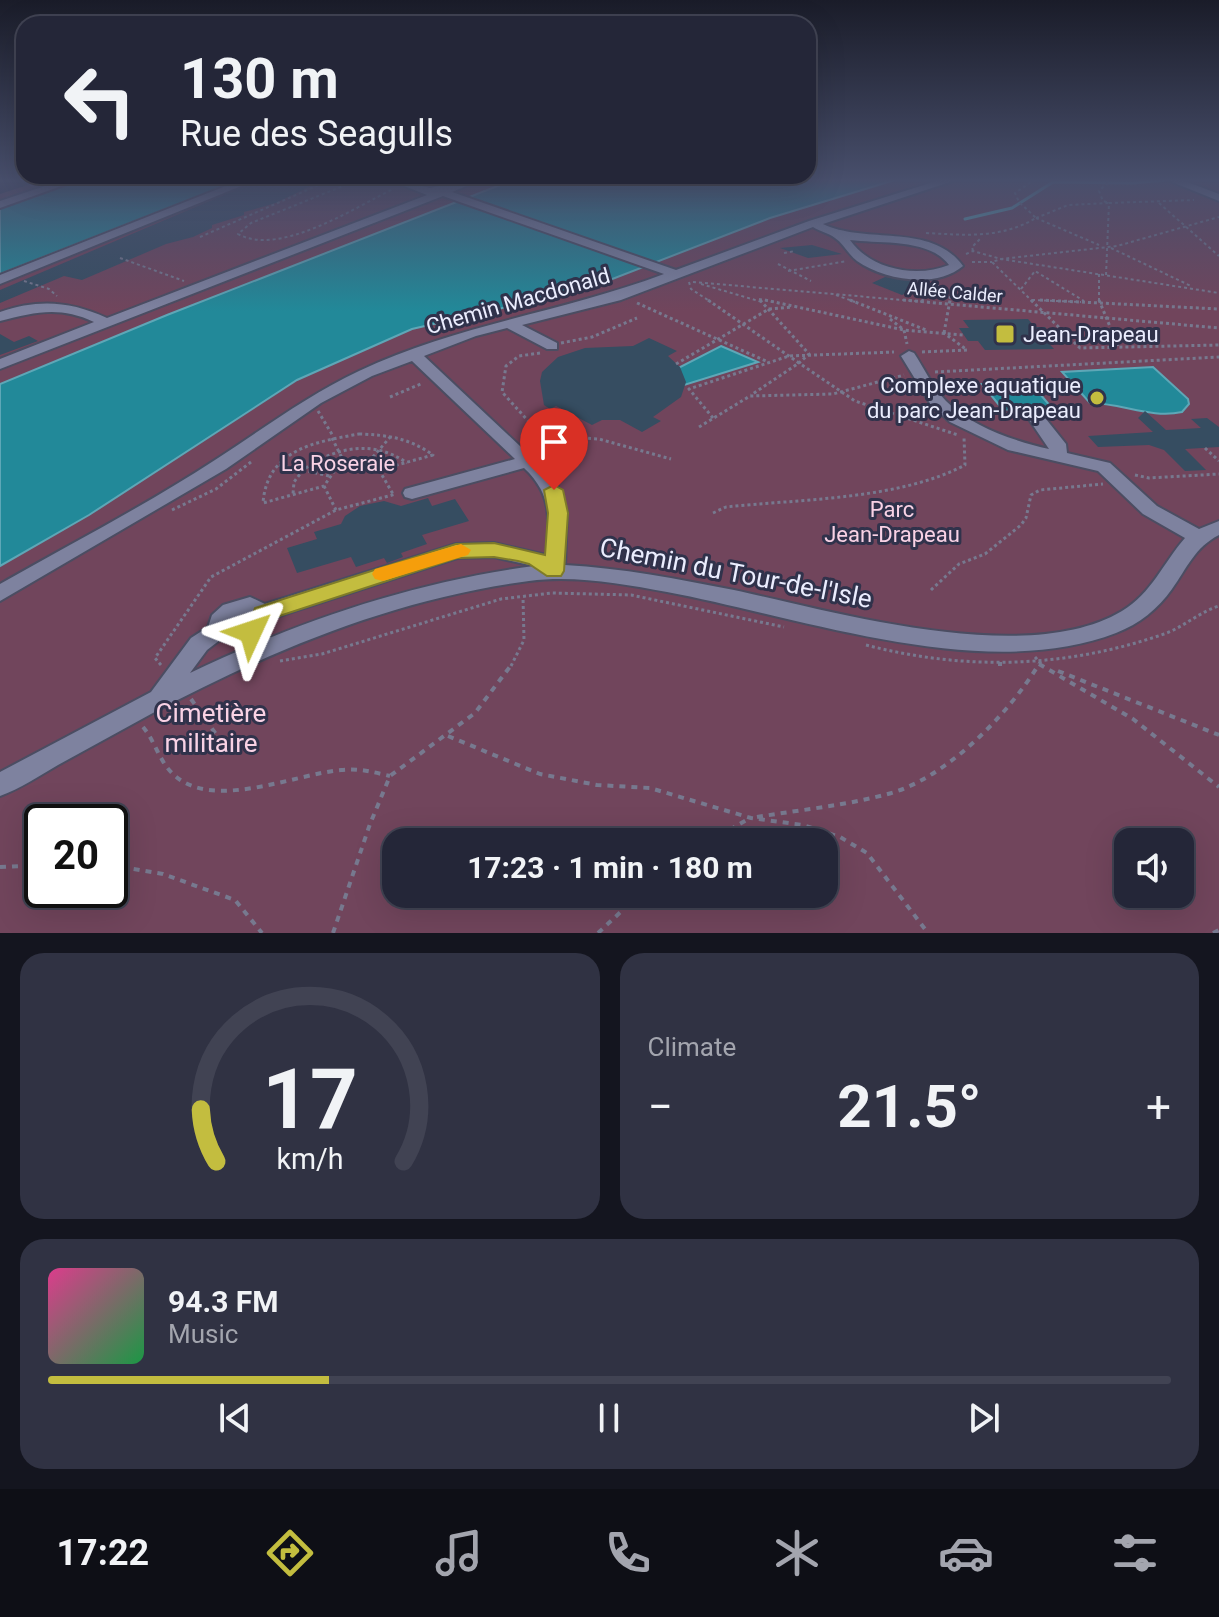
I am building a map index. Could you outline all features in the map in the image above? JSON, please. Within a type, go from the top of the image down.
[{"type":"street","points":[[4,278],[141,224]]},
{"type":"street","points":[[0,364],[366,224]]},
{"type":"street","points":[[532,224],[678,276]]},
{"type":"street","name":"Chemin Macdonald","points":[[0,594],[220,465],[329,392],[413,354],[508,323],[603,301],[678,276],[812,224]]},
{"type":"street","points":[[814,224],[841,236],[899,241],[939,249],[952,257],[957,266],[917,275],[886,269],[858,257],[841,236]]},
{"type":"street","points":[[0,317],[37,309],[71,307],[105,322]]},
{"type":"street","points":[[508,323],[554,346]]},
{"type":"street","points":[[413,354],[546,479],[556,500],[553,582]]},
{"type":"street","points":[[909,354],[937,402],[973,428],[1014,446],[1104,467]]},
{"type":"street","points":[[1036,418],[1057,444],[1058,455]]},
{"type":"street","points":[[1084,444],[1150,510],[1196,536],[1219,527]]},
{"type":"street","points":[[412,493],[526,462]]},
{"type":"street","name":"Chemin du Tour-de-l'Isle","points":[[0,785],[289,638],[396,601],[471,583],[657,583],[845,623],[958,642],[1028,643],[1088,634],[1123,622],[1148,604],[1196,536]]},
{"type":"street","points":[[154,707],[199,644],[219,630],[228,636],[243,635],[261,623],[263,613],[456,551],[485,549],[536,558],[553,582]]},
{"type":"path","points":[[200,237],[231,224]]},
{"type":"path","points":[[250,224],[238,234],[252,242],[280,240],[314,224]]},
{"type":"path","points":[[899,241],[922,233],[983,238],[996,236],[1024,224]]},
{"type":"path","points":[[1049,224],[1100,246]]},
{"type":"path","points":[[1106,275],[1109,224]]},
{"type":"path","points":[[1181,224],[1219,256]]},
{"type":"path","points":[[972,262],[1108,246],[1197,224]]},
{"type":"path","points":[[973,251],[974,244],[983,238]]},
{"type":"path","points":[[1108,246],[1196,289]]},
{"type":"path","points":[[784,253],[795,251]]},
{"type":"path","points":[[966,254],[973,251],[1001,259],[1219,293]]},
{"type":"path","points":[[120,258],[199,286]]},
{"type":"path","points":[[821,258],[828,263]]},
{"type":"path","points":[[788,271],[856,261]]},
{"type":"path","points":[[992,262],[1080,348],[1219,345]]},
{"type":"path","points":[[778,264],[811,281]]},
{"type":"path","points":[[1021,290],[1037,264]]},
{"type":"path","points":[[1035,271],[1088,303]]},
{"type":"path","points":[[1099,274],[1099,303],[1119,347]]},
{"type":"path","points":[[678,276],[759,299],[904,330],[964,335]]},
{"type":"path","points":[[678,276],[691,289],[841,392],[867,406],[973,439]]},
{"type":"path","name":"Allée Calder","points":[[678,276],[832,294],[1219,328]]},
{"type":"path","points":[[4,278],[49,289],[58,298],[76,303],[71,307]]},
{"type":"path","points":[[933,284],[948,292],[951,304],[944,333]]},
{"type":"path","points":[[921,301],[941,287]]},
{"type":"path","points":[[912,290],[927,297]]},
{"type":"path","points":[[832,294],[930,331]]},
{"type":"path","points":[[759,299],[809,354]]},
{"type":"path","points":[[1032,300],[1219,309]]},
{"type":"path","points":[[637,303],[770,363]]},
{"type":"path","points":[[676,364],[769,309],[796,306]]},
{"type":"path","points":[[886,315],[904,330],[909,354]]},
{"type":"path","points":[[637,318],[592,337],[514,358],[506,366],[502,383],[504,396],[540,431],[554,437],[599,439],[671,459]]},
{"type":"path","points":[[713,418],[689,389],[789,356],[967,350],[944,333]]},
{"type":"path","points":[[1051,334],[1066,334]]},
{"type":"path","points":[[699,427],[809,354]]},
{"type":"path","points":[[750,396],[821,396],[918,373],[1219,357]]},
{"type":"path","points":[[390,397],[438,377]]},
{"type":"path","points":[[318,411],[346,466]]},
{"type":"path","points":[[515,445],[573,414]]},
{"type":"path","points":[[361,432],[392,435],[425,447],[433,455],[379,470],[346,466],[329,476],[324,486],[263,503],[261,495],[266,481],[279,465],[301,449],[332,438],[361,432]]},
{"type":"path","points":[[365,466],[392,435]]},
{"type":"path","points":[[713,513],[726,507],[888,488],[950,473],[965,465],[964,437]]},
{"type":"path","points":[[1205,448],[1219,461]]},
{"type":"path","points":[[293,494],[294,482],[303,470],[318,459],[339,451],[380,449],[395,454],[407,463]]},
{"type":"path","points":[[279,465],[329,476]]},
{"type":"path","points":[[1104,467],[1149,478],[1219,474]]},
{"type":"path","points":[[167,671],[155,658],[211,577],[336,510],[393,494],[379,470]]},
{"type":"path","points":[[931,590],[959,564],[985,554],[1021,525],[1026,518],[1031,495],[1040,490],[1122,483]]},
{"type":"path","points":[[324,486],[336,510]]},
{"type":"path","points":[[276,661],[322,654],[501,599],[523,596],[553,582]]},
{"type":"path","points":[[333,933],[370,824],[390,776],[448,736],[475,713],[507,674],[524,640],[523,596]]},
{"type":"path","points":[[1039,664],[1219,735]]},
{"type":"path","points":[[1039,664],[1084,688],[1176,747],[1219,787]]},
{"type":"path","points":[[734,828],[751,818],[886,795],[922,779],[966,748],[1019,697],[1039,664]]},
{"type":"path","points":[[202,690],[188,695],[225,747]]},
{"type":"path","points":[[154,707],[139,724],[152,737],[175,777],[194,787],[225,791],[361,769],[390,776]]},
{"type":"path","points":[[448,736],[540,774],[597,785],[650,788],[751,818],[803,825],[827,833],[867,853],[928,933]]},
{"type":"path","points":[[0,867],[24,866]]},
{"type":"path","points":[[128,868],[163,874],[235,900],[262,933]]},
{"type":"path","points":[[598,933],[625,908]]},
{"type":"path","points":[[1213,933],[1219,930]]},
{"type":"green space","points":[[0,224],[401,224],[167,315],[0,384]]},
{"type":"green space","name":"Parc Jean-Drapeau","points":[[755,224],[1219,224],[1219,933],[0,933],[0,566],[89,515],[298,380],[412,329],[561,295]]},
{"type":"shaded area","points":[[0,224],[129,224],[0,274]]},
{"type":"shaded area","points":[[401,224],[756,224],[589,288],[412,329],[297,380],[89,515],[0,566],[0,384]]},
{"type":"shaded area","points":[[721,346],[758,362],[668,390],[651,382]]},
{"type":"shaded area","points":[[1153,367],[1188,399],[1189,404],[1182,412],[1159,414],[1090,403],[1062,372]]},
{"type":"shaded area","points":[[1029,381],[1051,407],[1003,410],[982,384]]},
{"type":"building","points":[[156,224],[217,224],[193,237],[166,244],[82,280],[64,276],[0,303],[0,290]]},
{"type":"building","points":[[812,245],[842,254],[808,258],[780,248]]},
{"type":"building","points":[[885,277],[923,285],[902,295],[872,283]]},
{"type":"building","points":[[1028,319],[1035,327],[1045,327],[1056,339],[1046,340],[1054,349],[985,350],[978,341],[968,341],[959,328],[969,328],[963,320]]},
{"type":"building","points":[[0,334],[14,342],[29,336],[38,341],[0,355]]},
{"type":"building","points":[[649,338],[677,351],[668,356],[680,367],[686,382],[681,397],[653,417],[661,421],[642,432],[620,420],[602,420],[592,425],[556,406],[550,409],[544,405],[540,381],[542,372],[558,357],[585,348],[633,346]]},
{"type":"building","points":[[1145,411],[1166,430],[1201,428],[1191,419],[1207,418],[1219,427],[1219,447],[1185,449],[1206,470],[1185,471],[1164,450],[1149,445],[1098,447],[1088,436],[1153,432],[1138,418]]},
{"type":"building","points":[[428,498],[432,506],[455,499],[469,521],[422,535],[427,544],[401,553],[403,557],[387,563],[384,558],[356,567],[351,557],[297,573],[287,548],[317,539],[314,532],[341,524],[345,516],[360,506],[384,501],[401,506]]},
{"type":"slow traffic","points":[[383,574],[461,550]]},
{"type":"place","name":"Jean-Drapeau","points":[[1005,334]]},
{"type":"place","name":"Complexe aquatique du parc Jean-Drapeau","points":[[1097,398]]},
{"type":"route","points":[[251,632],[261,623],[263,613],[456,551],[475,549],[518,554],[536,558],[554,571],[558,513],[554,490]]},
{"type":"park label","name":"La Roseraie","points":[[338,463]]},
{"type":"park label","name":"Cimetière militaire","points":[[211,728]]}]
